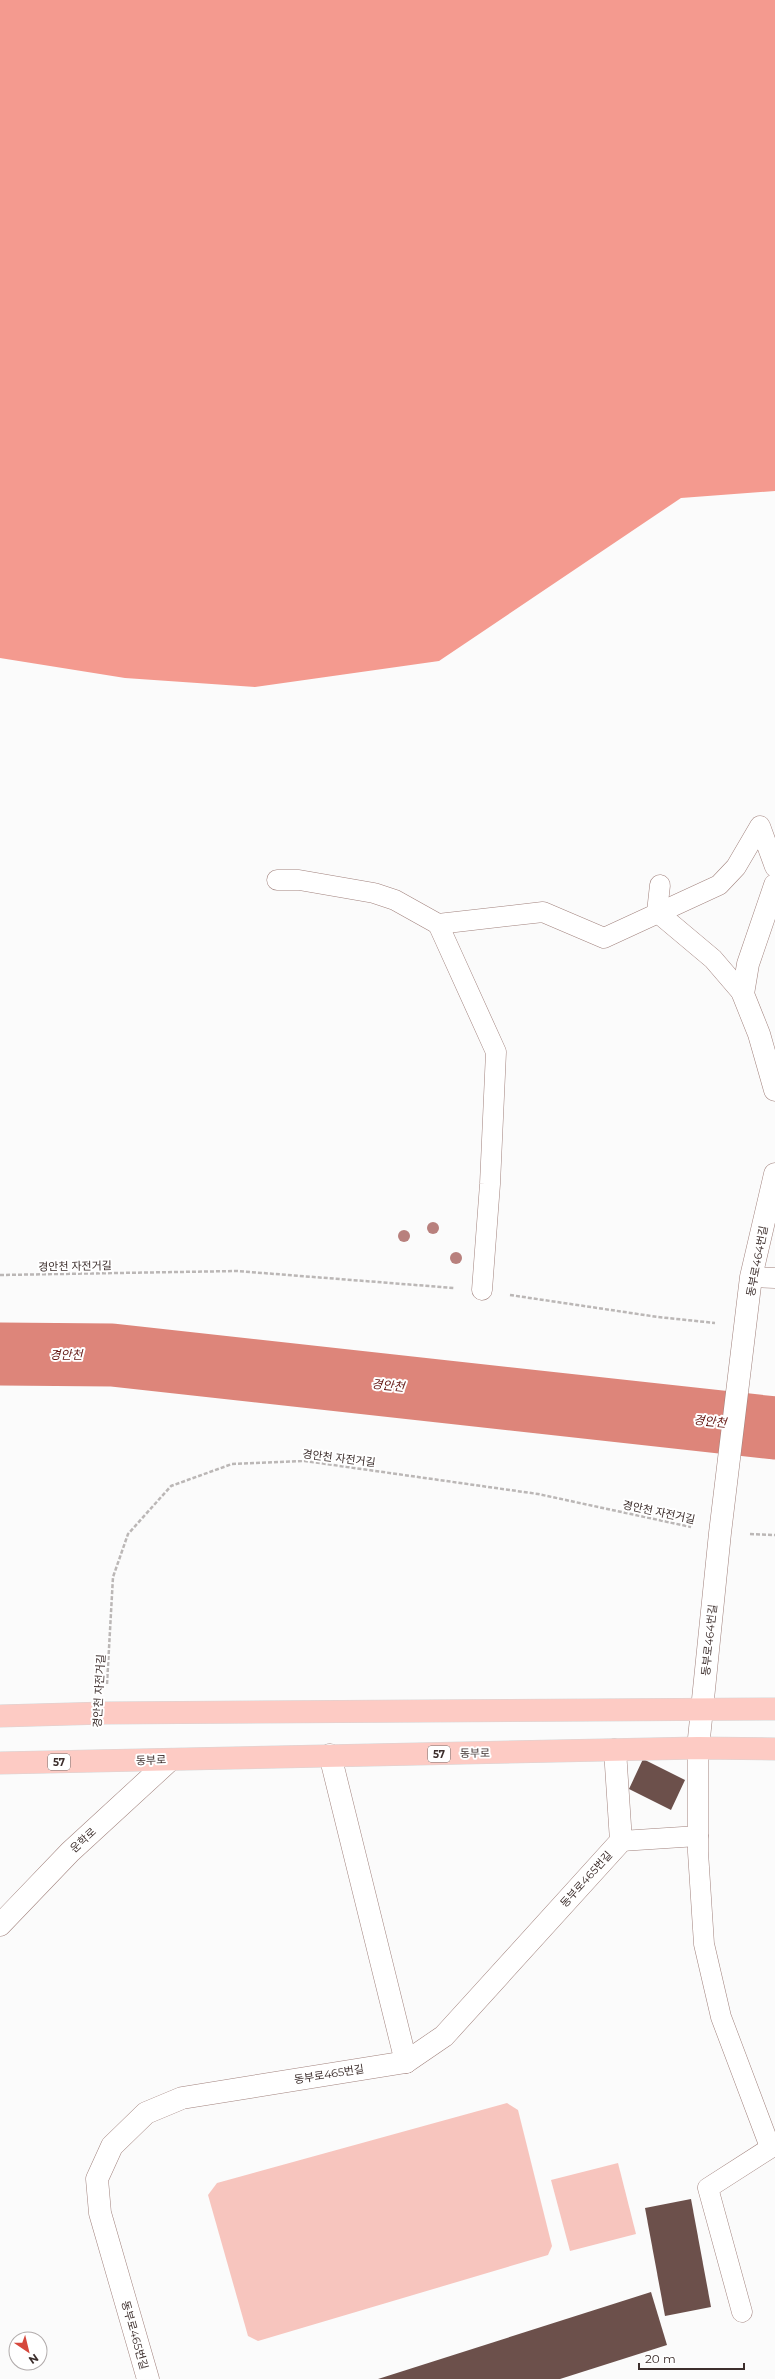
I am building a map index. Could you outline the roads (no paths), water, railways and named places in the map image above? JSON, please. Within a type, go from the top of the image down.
[{"type":"main road","points":[[5,1716],[105,1713],[775,1709]]},
{"type":"main road","name":"동부로","points":[[8,1762],[103,1762],[330,1755],[698,1748],[775,1749]]},
{"type":"street","points":[[775,885],[748,964],[742,994],[758,1034],[775,1090]]},
{"type":"street","name":"동부로464번길","points":[[698,1748],[720,1533],[751,1277],[775,1174]]},
{"type":"street","name":"동부로465번길","points":[[148,2379],[100,2213],[97,2178],[112,2146],[146,2113],[182,2098],[406,2062],[444,2036],[621,1841],[615,1750]]},
{"type":"street","points":[[330,1755],[406,2062]]},
{"type":"street","name":"운학로","points":[[0,1925],[70,1852],[170,1760]]},
{"type":"lane","points":[[277,880],[299,880],[374,893],[395,900],[438,924],[543,912],[604,938],[657,912],[718,885],[736,867],[760,826],[775,867]]},
{"type":"lane","points":[[657,912],[660,885]]},
{"type":"lane","points":[[657,912],[713,959],[742,994]]},
{"type":"lane","points":[[438,924],[496,1052],[490,1184],[482,1290]]},
{"type":"lane","points":[[751,1277],[775,1278]]},
{"type":"lane","points":[[698,1748],[698,1836],[704,1944],[721,2017],[772,2146],[708,2188],[742,2312]]},
{"type":"lane","points":[[621,1841],[698,1836]]},
{"type":"waterway","name":"경안천","points":[[0,1354],[112,1355],[775,1428]]}]
